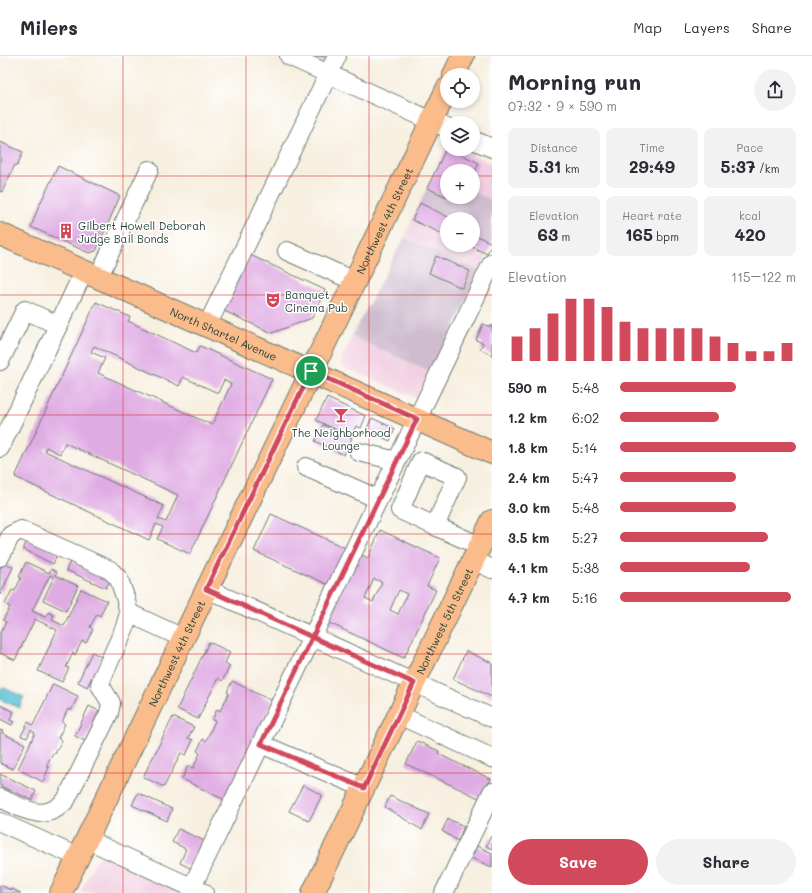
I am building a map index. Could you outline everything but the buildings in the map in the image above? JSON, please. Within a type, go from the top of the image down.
[{"type":"main road","points":[[457,68],[463,56]]},
{"type":"main road","name":"Northwest 4th Street","points":[[61,893],[354,281],[439,124],[443,108]]},
{"type":"main road","name":"North Shartel Avenue","points":[[0,234],[311,371],[492,453]]},
{"type":"main road","name":"Northwest 5th Street","points":[[313,893],[414,683],[482,559],[492,522]]},
{"type":"street","points":[[289,56],[439,124]]},
{"type":"street","points":[[206,326],[338,56]]},
{"type":"street","points":[[480,143],[492,148]]},
{"type":"street","points":[[0,448],[58,325],[91,275],[148,170]]},
{"type":"street","points":[[287,251],[354,281]]},
{"type":"street","points":[[0,822],[82,848],[198,890],[261,744],[492,263]]},
{"type":"street","points":[[0,362],[25,310],[58,325]]},
{"type":"street","points":[[359,452],[397,461]]},
{"type":"street","points":[[306,467],[378,500]]},
{"type":"street","points":[[435,526],[482,559]]},
{"type":"street","points":[[0,557],[11,535],[21,530],[110,570],[119,579],[129,614],[100,686],[111,703],[109,713],[66,800],[59,807],[47,813],[33,813],[0,798]]},
{"type":"street","points":[[206,589],[492,718]]},
{"type":"street","points":[[129,614],[183,638]]},
{"type":"street","points":[[399,715],[492,758]]},
{"type":"street","points":[[261,744],[364,788]]},
{"type":"street","points":[[444,893],[492,792]]},
{"type":"shaded area","points":[[442,156],[474,156],[492,164],[492,200],[480,195],[480,164],[440,164],[440,172],[434,173]]},
{"type":"shaded area","points":[[427,188],[440,194],[440,204],[480,204],[480,195],[492,200],[492,243],[487,254],[480,251],[480,212],[440,212],[440,233],[412,220]]},
{"type":"shaded area","points":[[412,220],[440,233],[440,252],[480,252],[480,251],[487,254],[480,271],[404,238]]},
{"type":"shaded area","points":[[404,238],[480,271],[432,373],[352,336]]},
{"type":"shaded area","points":[[352,336],[432,373],[419,399],[343,367],[342,358]]},
{"type":"shaded area","points":[[103,856],[188,893],[80,893],[96,860]]},
{"type":"water","points":[[2,687],[24,697],[19,708],[0,699]]},
{"type":"place","name":"Gilbert Howell Deborah Judge Bail Bonds","points":[[66,231]]},
{"type":"place","name":"Banquet Cinema Pub","points":[[273,300]]},
{"type":"place","name":"The Neighborhood Lounge","points":[[341,415]]},
{"type":"route","points":[[311,371],[206,589],[312,636],[414,683],[364,788],[261,744],[312,636],[417,419],[311,371]]}]
